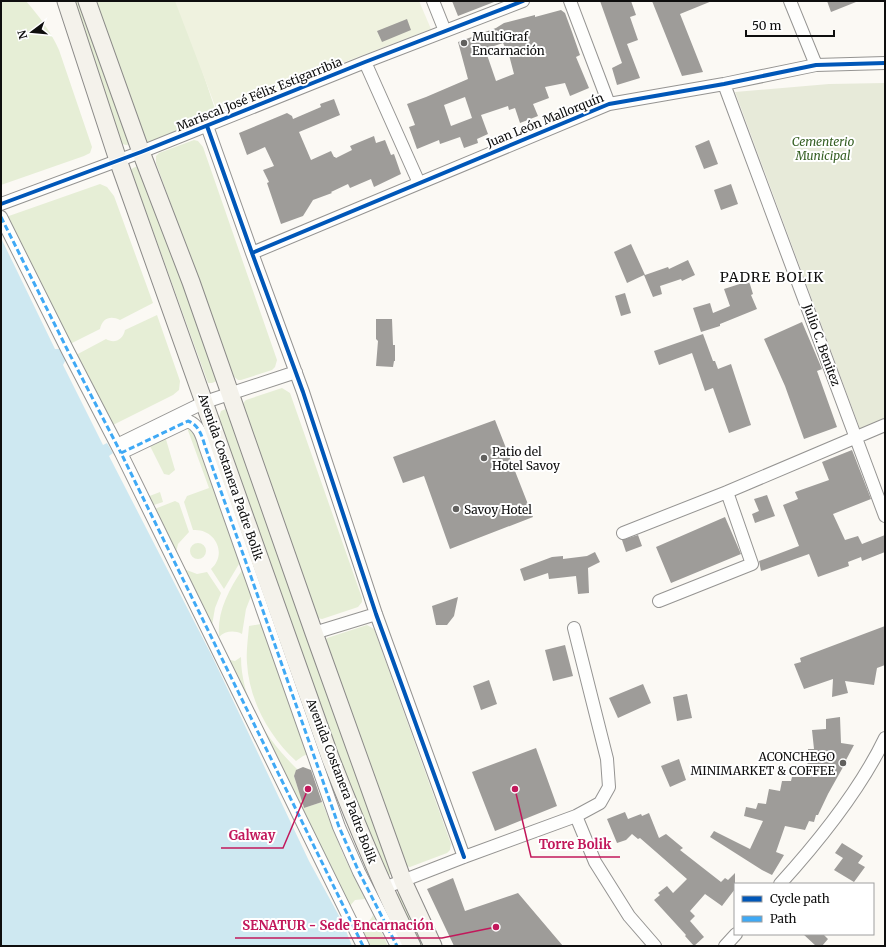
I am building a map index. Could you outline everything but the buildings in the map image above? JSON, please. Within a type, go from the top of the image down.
[{"type":"main road","points":[[57,1],[76,28]]},
{"type":"main road","name":"Avenida Costanera Padre Bolik","points":[[66,1],[118,160],[330,757],[366,848],[412,946]]},
{"type":"main road","name":"Avenida Costanera Padre Bolik","points":[[87,1],[141,152],[191,282],[314,633],[403,880],[433,946]]},
{"type":"street","points":[[433,1],[445,31]]},
{"type":"street","name":"Mariscal José Félix Estigarribia","points":[[1,204],[141,152],[365,62],[523,1]]},
{"type":"street","points":[[570,1],[609,104]]},
{"type":"street","points":[[790,1],[816,65]]},
{"type":"street","points":[[365,62],[419,183]]},
{"type":"street","name":"Juan León Mallorquín","points":[[252,252],[609,104],[724,84],[816,65],[885,63]]},
{"type":"street","name":"Julio C. Benitez","points":[[724,84],[885,516]]},
{"type":"street","points":[[207,126],[296,372],[376,614],[464,857]]},
{"type":"street","points":[[1,217],[119,449],[362,946]]},
{"type":"street","points":[[119,449],[204,402],[296,372]]},
{"type":"street","points":[[119,449],[188,421],[198,428],[339,827],[359,872],[397,946]]},
{"type":"street","points":[[623,533],[727,492],[885,425]]},
{"type":"street","points":[[659,600],[752,564],[727,492]]},
{"type":"street","points":[[314,633],[376,614]]},
{"type":"street","points":[[384,888],[576,816],[600,802],[609,788],[607,759],[574,628]]},
{"type":"street","points":[[781,883],[834,819],[876,757],[885,738]]},
{"type":"street","points":[[576,816],[595,862],[602,874],[629,916],[655,946]]},
{"type":"street","points":[[725,946],[735,935]]},
{"type":"green space","points":[[1,1],[26,1],[40,18],[56,43],[92,147],[90,153],[84,156],[1,185]]},
{"type":"green space","points":[[72,1],[83,1],[131,144],[122,144]]},
{"type":"green space","points":[[87,1],[179,1],[219,121],[141,152]]},
{"type":"green space","points":[[175,1],[419,1],[431,29],[217,111]]},
{"type":"green space","name":"Cementerio Municipal","points":[[885,83],[885,419],[860,429],[735,92],[829,84]]},
{"type":"green space","points":[[194,140],[198,141],[203,147],[277,360],[275,367],[272,370],[241,380],[238,380],[233,376],[156,163],[156,156],[159,153]]},
{"type":"green space","points":[[138,166],[219,380],[212,383],[208,383],[131,170]]},
{"type":"green space","points":[[100,184],[107,187],[114,196],[153,303],[120,320],[117,318],[107,318],[101,325],[100,329],[70,344],[6,217]]},
{"type":"green space","points":[[157,315],[180,381],[179,390],[173,395],[111,426],[76,355],[106,339],[112,341],[118,340],[125,330]]},
{"type":"green space","points":[[282,388],[290,393],[362,598],[362,602],[358,607],[322,619],[317,618],[243,407],[246,400]]},
{"type":"green space","points":[[228,408],[394,874],[387,875],[362,823],[219,417],[221,411]]},
{"type":"green space","points":[[186,425],[191,425],[242,559],[224,589],[211,569],[216,563],[218,556],[219,550],[217,543],[207,533],[201,530],[193,530],[184,502],[187,496],[209,488]]},
{"type":"green space","points":[[165,436],[175,470],[169,475],[164,474],[149,444]]},
{"type":"green space","points":[[160,492],[163,502],[151,506],[147,497]]},
{"type":"green space","points":[[175,501],[179,503],[189,532],[178,544],[176,553],[152,510]]},
{"type":"green space","points":[[198,543],[204,545],[206,551],[204,557],[198,559],[192,557],[190,551],[192,545]]},
{"type":"green space","points":[[184,569],[197,574],[207,572],[221,593],[215,608],[211,631]]},
{"type":"green space","points":[[242,570],[251,596],[246,609],[242,634],[230,632],[224,633],[219,637],[220,619],[224,602]]},
{"type":"green space","points":[[261,624],[308,754],[296,761],[269,729],[256,704],[252,690],[247,658],[249,626]]},
{"type":"green space","points":[[367,625],[374,629],[451,844],[450,850],[447,853],[410,867],[405,866],[325,641],[327,638]]},
{"type":"green space","points":[[241,657],[242,673],[246,689],[258,719],[286,758],[297,769],[294,776],[304,808],[322,802],[343,854],[365,899],[355,900],[349,907],[227,663],[230,660],[235,661]]},
{"type":"green space","points":[[400,891],[429,946],[419,946],[396,895]]},
{"type":"green space","points":[[373,915],[388,946],[366,946],[356,923],[366,923]]},
{"type":"water","points":[[1,238],[55,349],[62,349],[66,359],[63,365],[103,445],[107,443],[113,453],[109,456],[212,656],[309,861],[343,923],[352,946],[1,946]]},
{"type":"marked path","points":[[1,217],[121,453]]},
{"type":"marked path","points":[[363,946],[121,453],[188,421],[195,425],[203,438],[339,827],[359,872],[397,946]]},
{"type":"cycle path","points":[[1,204],[141,152],[365,62],[523,1]]},
{"type":"cycle path","points":[[252,253],[609,104],[724,84],[816,65],[885,63]]},
{"type":"cycle path","points":[[207,126],[303,392],[376,614],[464,857]]},
{"type":"place","name":"MultiGraf Encarnación","points":[[464,43]]},
{"type":"place","name":"Patio del Hotel Savoy","points":[[484,458]]},
{"type":"place","name":"Savoy Hotel","points":[[456,509]]},
{"type":"place","name":"ACONCHEGO MINIMARKET & COFFEE","points":[[843,763]]},
{"type":"place","name":"Galway","points":[[308,789]]},
{"type":"place","name":"Torre Bolik","points":[[515,789]]},
{"type":"place","name":"SENATUR - Sede Encarnación","points":[[496,927]]},
{"type":"district","name":"PADRE BOLIK","points":[[772,277]]}]
